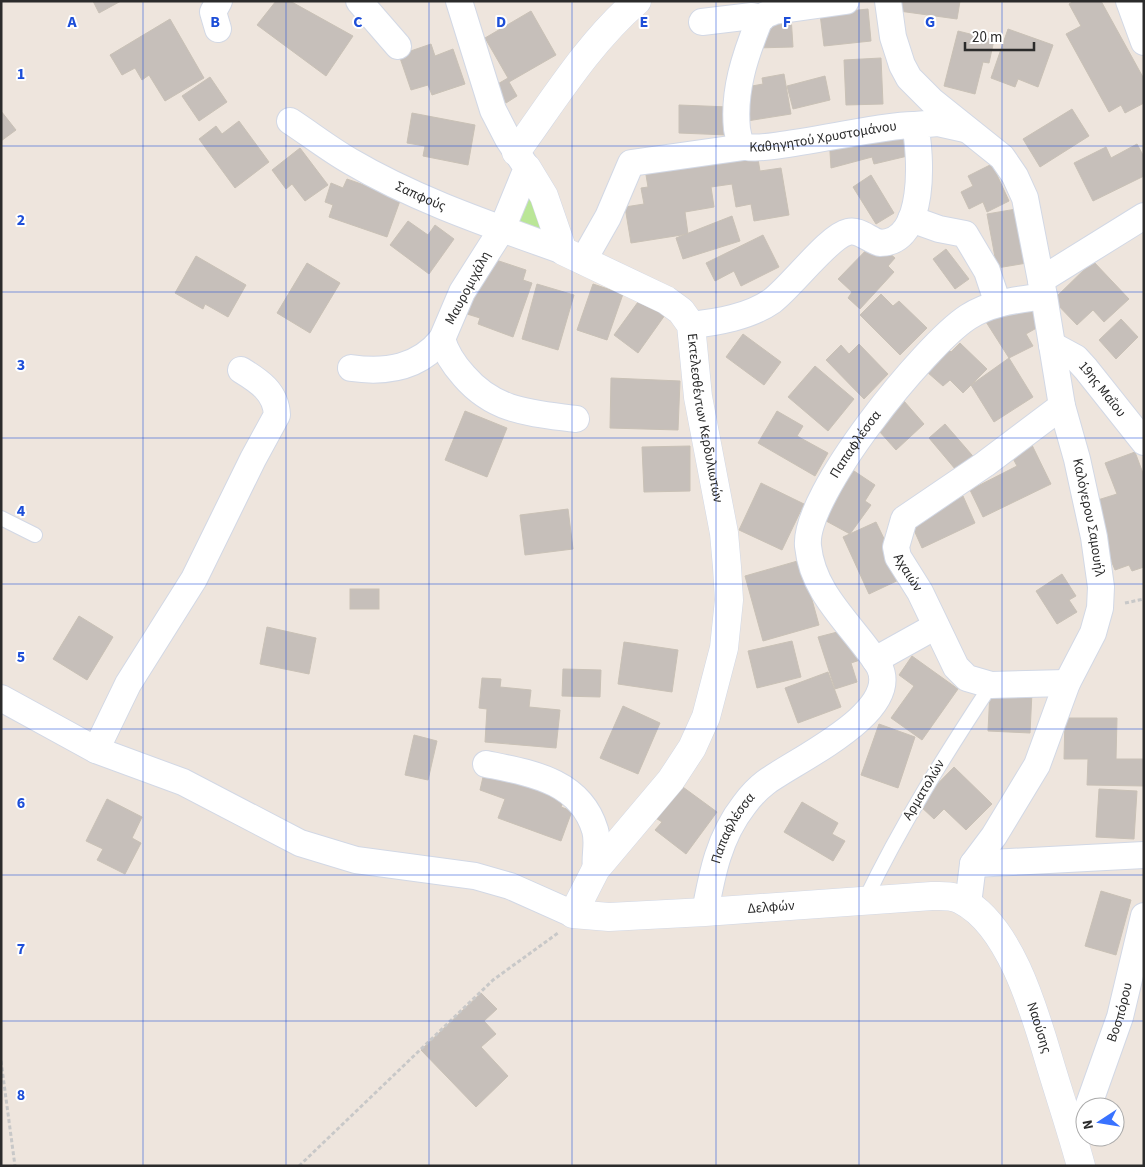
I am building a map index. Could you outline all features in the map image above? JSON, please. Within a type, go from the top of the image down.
[{"type":"street","points":[[218,29],[213,12],[215,4],[219,1]]},
{"type":"street","points":[[359,1],[398,46]]},
{"type":"street","points":[[459,1],[493,110],[544,196],[573,256],[608,217],[631,163],[744,147]]},
{"type":"street","name":"Μαυρομιχάλη","points":[[576,419],[527,412],[492,401],[476,390],[461,372],[445,350],[442,339],[462,292],[502,229],[522,160],[564,85],[611,28],[637,1]]},
{"type":"street","points":[[702,22],[752,16],[762,18],[775,11],[815,3],[846,1]]},
{"type":"street","points":[[888,1],[893,37],[902,65],[909,78],[966,130]]},
{"type":"street","points":[[1129,1],[1144,42]]},
{"type":"street","name":"Καθηγητού Χρυστομάνου","points":[[762,18],[747,54],[738,87],[736,116],[739,138],[744,147],[768,147],[838,134],[915,125]]},
{"type":"street","name":"Σαπφούς","points":[[290,121],[348,160],[375,174],[502,229],[573,256],[666,300],[681,311],[691,326]]},
{"type":"street","points":[[915,125],[938,123],[966,130]]},
{"type":"street","name":"Εκτελεσθέντων Κερδυλιωτών","points":[[573,914],[596,868],[664,788],[692,748],[706,717],[724,648],[729,600],[724,533],[698,397],[691,326],[739,315],[770,302],[792,284],[824,248],[838,236],[854,231],[883,243],[897,237],[911,218],[917,198],[920,169],[919,142],[915,125]]},
{"type":"street","name":"Καλόγερου Σαμουήλ","points":[[966,130],[1002,157],[1021,187],[1028,209],[1062,406],[1077,459],[1094,537],[1102,598],[1093,634],[1067,683],[1037,765],[994,836],[973,864],[968,904]]},
{"type":"street","name":"Παπαφλέσσα","points":[[705,912],[719,848],[742,807],[764,784],[832,741],[867,710],[882,685],[883,674],[875,660],[841,617],[818,581],[808,549],[808,536],[812,520],[827,488],[850,450],[895,391],[958,324],[998,304],[1043,288],[1144,216]]},
{"type":"street","points":[[911,218],[939,229],[964,234],[987,271],[998,304]]},
{"type":"street","points":[[351,368],[376,370],[400,368],[423,358],[433,351],[442,339]]},
{"type":"street","name":"19ης Μαΐου","points":[[1052,345],[1067,352],[1081,363],[1144,442]]},
{"type":"street","points":[[96,750],[128,684],[194,579],[252,459],[277,415],[273,398],[268,390],[259,381],[241,370]]},
{"type":"street","name":"Αχαιών","points":[[1062,406],[985,464],[904,519],[896,547],[898,557],[920,592],[962,674],[973,682],[991,685],[1067,683]]},
{"type":"street","points":[[875,660],[936,626]]},
{"type":"street","points":[[1,698],[96,750],[183,782],[275,832],[309,847],[374,863],[475,876],[510,886],[573,914]]},
{"type":"street","points":[[486,764],[543,777],[558,784],[570,793],[585,812],[595,830],[596,868]]},
{"type":"street","points":[[973,864],[1144,855]]},
{"type":"street","name":"Δελφών","points":[[573,914],[609,917],[940,896],[953,897],[968,904]]},
{"type":"street","name":"Ναούσης","points":[[968,904],[991,926],[1018,972],[1075,1115]]},
{"type":"street","name":"Βοσπόρου","points":[[1092,1097],[1120,1017],[1144,916]]},
{"type":"street","name":"Ναούσης","points":[[1080,1147],[1080,1166]]},
{"type":"lane","points":[[1,518],[35,535]]},
{"type":"lane","name":"Αρματολών","points":[[865,900],[887,854],[932,775],[991,685]]},
{"type":"path","points":[[298,1166],[493,980],[562,930],[573,914]]},
{"type":"path","points":[[1,1061],[15,1166]]},
{"type":"green space","points":[[529,195],[547,228],[530,228],[518,223]]},
{"type":"building","points":[[93,1],[121,1],[99,13]]},
{"type":"building","points":[[276,1],[290,1],[353,36],[326,76],[257,25]]},
{"type":"building","points":[[901,1],[960,1],[957,19],[899,11]]},
{"type":"building","points":[[1074,1],[1101,1],[1144,79],[1144,103],[1125,113],[1121,105],[1109,112],[1066,34],[1081,26],[1069,4]]},
{"type":"building","points":[[868,9],[871,41],[824,46],[820,14]]},
{"type":"building","points":[[531,11],[556,55],[509,82],[517,96],[506,103],[496,85],[508,78],[485,38]]},
{"type":"building","points":[[791,16],[793,47],[756,48],[762,18]]},
{"type":"building","points":[[170,19],[204,78],[165,101],[149,75],[142,80],[135,68],[122,75],[110,55]]},
{"type":"building","points":[[1008,29],[1053,45],[1038,87],[1018,79],[1015,87],[991,78]]},
{"type":"building","points":[[958,31],[994,40],[989,63],[983,62],[975,94],[944,86]]},
{"type":"building","points":[[431,44],[435,56],[453,49],[465,84],[432,95],[428,85],[411,90],[399,55]]},
{"type":"building","points":[[881,58],[883,104],[846,105],[844,60]]},
{"type":"building","points":[[784,74],[791,114],[747,121],[741,88],[763,84],[762,78]]},
{"type":"building","points":[[825,76],[830,100],[793,109],[787,86]]},
{"type":"building","points":[[210,77],[227,102],[199,121],[182,96]]},
{"type":"building","points":[[679,105],[729,107],[728,135],[679,133]]},
{"type":"building","points":[[1072,109],[1089,136],[1040,167],[1023,139]]},
{"type":"building","points":[[1,111],[16,130],[1,141]]},
{"type":"building","points":[[412,113],[475,125],[468,165],[423,156],[425,146],[407,143]]},
{"type":"building","points":[[239,121],[269,162],[235,188],[199,139],[216,126],[222,134]]},
{"type":"building","points":[[905,124],[916,154],[874,164],[872,157],[831,168],[829,136]]},
{"type":"building","points":[[1137,144],[1144,157],[1144,176],[1093,201],[1074,163],[1106,147],[1111,158]]},
{"type":"building","points":[[300,148],[328,185],[305,201],[292,184],[286,189],[272,170]]},
{"type":"building","points":[[757,153],[760,171],[781,168],[789,215],[754,221],[751,204],[736,207],[732,184],[711,187],[714,207],[685,212],[688,234],[631,243],[625,207],[644,204],[641,188],[648,187],[645,169]]},
{"type":"building","points":[[992,164],[1009,201],[987,212],[983,202],[969,209],[961,192],[973,186],[968,176]]},
{"type":"building","points":[[871,175],[894,213],[876,224],[853,187]]},
{"type":"building","points":[[347,179],[401,198],[387,237],[329,217],[333,205],[325,202],[331,183],[343,188]]},
{"type":"building","points":[[1022,208],[1033,262],[997,268],[987,214]]},
{"type":"building","points":[[732,216],[740,241],[683,259],[676,238]]},
{"type":"building","points":[[408,221],[428,235],[435,225],[454,239],[429,274],[390,245]]},
{"type":"building","points":[[763,235],[779,267],[741,286],[734,271],[715,281],[706,263]]},
{"type":"building","points":[[875,241],[895,258],[888,266],[894,272],[860,309],[848,298],[852,292],[838,279]]},
{"type":"building","points":[[946,249],[969,279],[955,289],[933,259]]},
{"type":"building","points":[[196,256],[246,285],[228,317],[205,304],[203,309],[175,293]]},
{"type":"building","points":[[487,257],[526,270],[523,280],[532,283],[513,337],[478,324],[480,318],[467,314]]},
{"type":"building","points":[[1093,261],[1129,299],[1104,322],[1093,310],[1077,325],[1053,300]]},
{"type":"building","points":[[307,263],[340,283],[310,333],[277,313]]},
{"type":"building","points":[[537,284],[574,295],[558,350],[522,339]]},
{"type":"building","points":[[593,284],[623,294],[607,340],[577,330]]},
{"type":"building","points":[[646,291],[670,308],[638,353],[614,335]]},
{"type":"building","points":[[881,294],[893,306],[899,301],[927,328],[900,355],[860,315]]},
{"type":"building","points":[[1040,308],[1033,312],[1040,326],[1026,334],[1033,346],[1009,358],[981,314]]},
{"type":"building","points":[[1121,319],[1138,337],[1116,359],[1099,340]]},
{"type":"building","points":[[743,334],[781,362],[764,385],[726,357]]},
{"type":"building","points":[[941,342],[951,352],[960,343],[987,369],[963,393],[950,380],[943,386],[919,365]]},
{"type":"building","points":[[859,344],[888,374],[864,399],[826,360],[841,345],[849,354]]},
{"type":"building","points":[[1009,358],[1033,397],[994,422],[971,385]]},
{"type":"building","points":[[815,366],[854,399],[828,431],[788,397]]},
{"type":"building","points":[[611,378],[680,381],[678,430],[610,428]]},
{"type":"building","points":[[897,393],[924,424],[896,450],[871,422]]},
{"type":"building","points":[[465,411],[507,428],[487,477],[445,460]]},
{"type":"building","points":[[777,411],[803,426],[797,436],[828,453],[815,476],[758,443]]},
{"type":"building","points":[[945,424],[978,462],[961,476],[929,438]]},
{"type":"building","points":[[1030,441],[1051,484],[983,517],[970,490],[1017,466],[1009,451]]},
{"type":"building","points":[[690,446],[690,491],[644,492],[642,447]]},
{"type":"building","points":[[1135,452],[1144,476],[1144,567],[1132,571],[1129,565],[1115,570],[1088,503],[1117,494],[1105,463]]},
{"type":"building","points":[[848,467],[875,485],[865,501],[871,505],[850,534],[817,516]]},
{"type":"building","points":[[761,483],[804,504],[782,550],[739,530]]},
{"type":"building","points":[[963,496],[975,523],[922,548],[910,521]]},
{"type":"building","points":[[568,509],[573,549],[525,555],[520,515]]},
{"type":"building","points":[[876,522],[903,578],[869,594],[843,537]]},
{"type":"building","points":[[801,560],[819,625],[763,641],[745,576]]},
{"type":"building","points":[[1062,574],[1076,596],[1069,600],[1077,612],[1057,624],[1036,591]]},
{"type":"building","points":[[350,589],[379,589],[379,609],[350,609]]},
{"type":"building","points":[[79,616],[113,637],[87,680],[53,659]]},
{"type":"building","points":[[267,627],[316,638],[309,674],[260,664]]},
{"type":"building","points":[[849,629],[863,659],[851,663],[857,682],[835,689],[818,637]]},
{"type":"building","points":[[792,641],[801,677],[757,688],[748,651]]},
{"type":"building","points":[[624,642],[678,650],[672,692],[618,684]]},
{"type":"building","points":[[912,656],[958,689],[922,740],[891,718],[914,686],[899,675]]},
{"type":"building","points":[[563,669],[601,670],[600,697],[562,696]]},
{"type":"building","points":[[828,672],[841,707],[798,723],[785,688]]},
{"type":"building","points":[[482,678],[501,679],[500,687],[531,690],[529,707],[560,710],[556,748],[485,742],[487,709],[479,708]]},
{"type":"building","points":[[990,691],[1032,692],[1030,733],[988,731]]},
{"type":"building","points":[[623,706],[660,723],[638,774],[600,758]]},
{"type":"building","points":[[1065,718],[1117,718],[1116,759],[1144,759],[1144,786],[1087,785],[1088,759],[1064,759]]},
{"type":"building","points":[[879,724],[915,737],[898,788],[861,775]]},
{"type":"building","points":[[414,735],[437,741],[428,780],[405,775]]},
{"type":"building","points":[[486,764],[566,796],[561,807],[572,811],[561,841],[498,818],[505,799],[480,790]]},
{"type":"building","points":[[954,767],[992,804],[966,830],[944,809],[934,819],[918,804]]},
{"type":"building","points":[[676,782],[717,812],[686,854],[655,830],[662,822],[651,815]]},
{"type":"building","points":[[1099,789],[1137,791],[1134,839],[1096,837]]},
{"type":"building","points":[[107,799],[142,817],[132,838],[141,843],[125,874],[97,860],[103,849],[86,841]]},
{"type":"building","points":[[802,802],[838,823],[832,834],[845,841],[833,861],[784,832]]},
{"type":"building","points":[[1101,891],[1131,900],[1116,955],[1085,946]]},
{"type":"building","points":[[481,993],[497,1009],[484,1021],[496,1034],[481,1047],[508,1076],[476,1107],[421,1050]]}]
